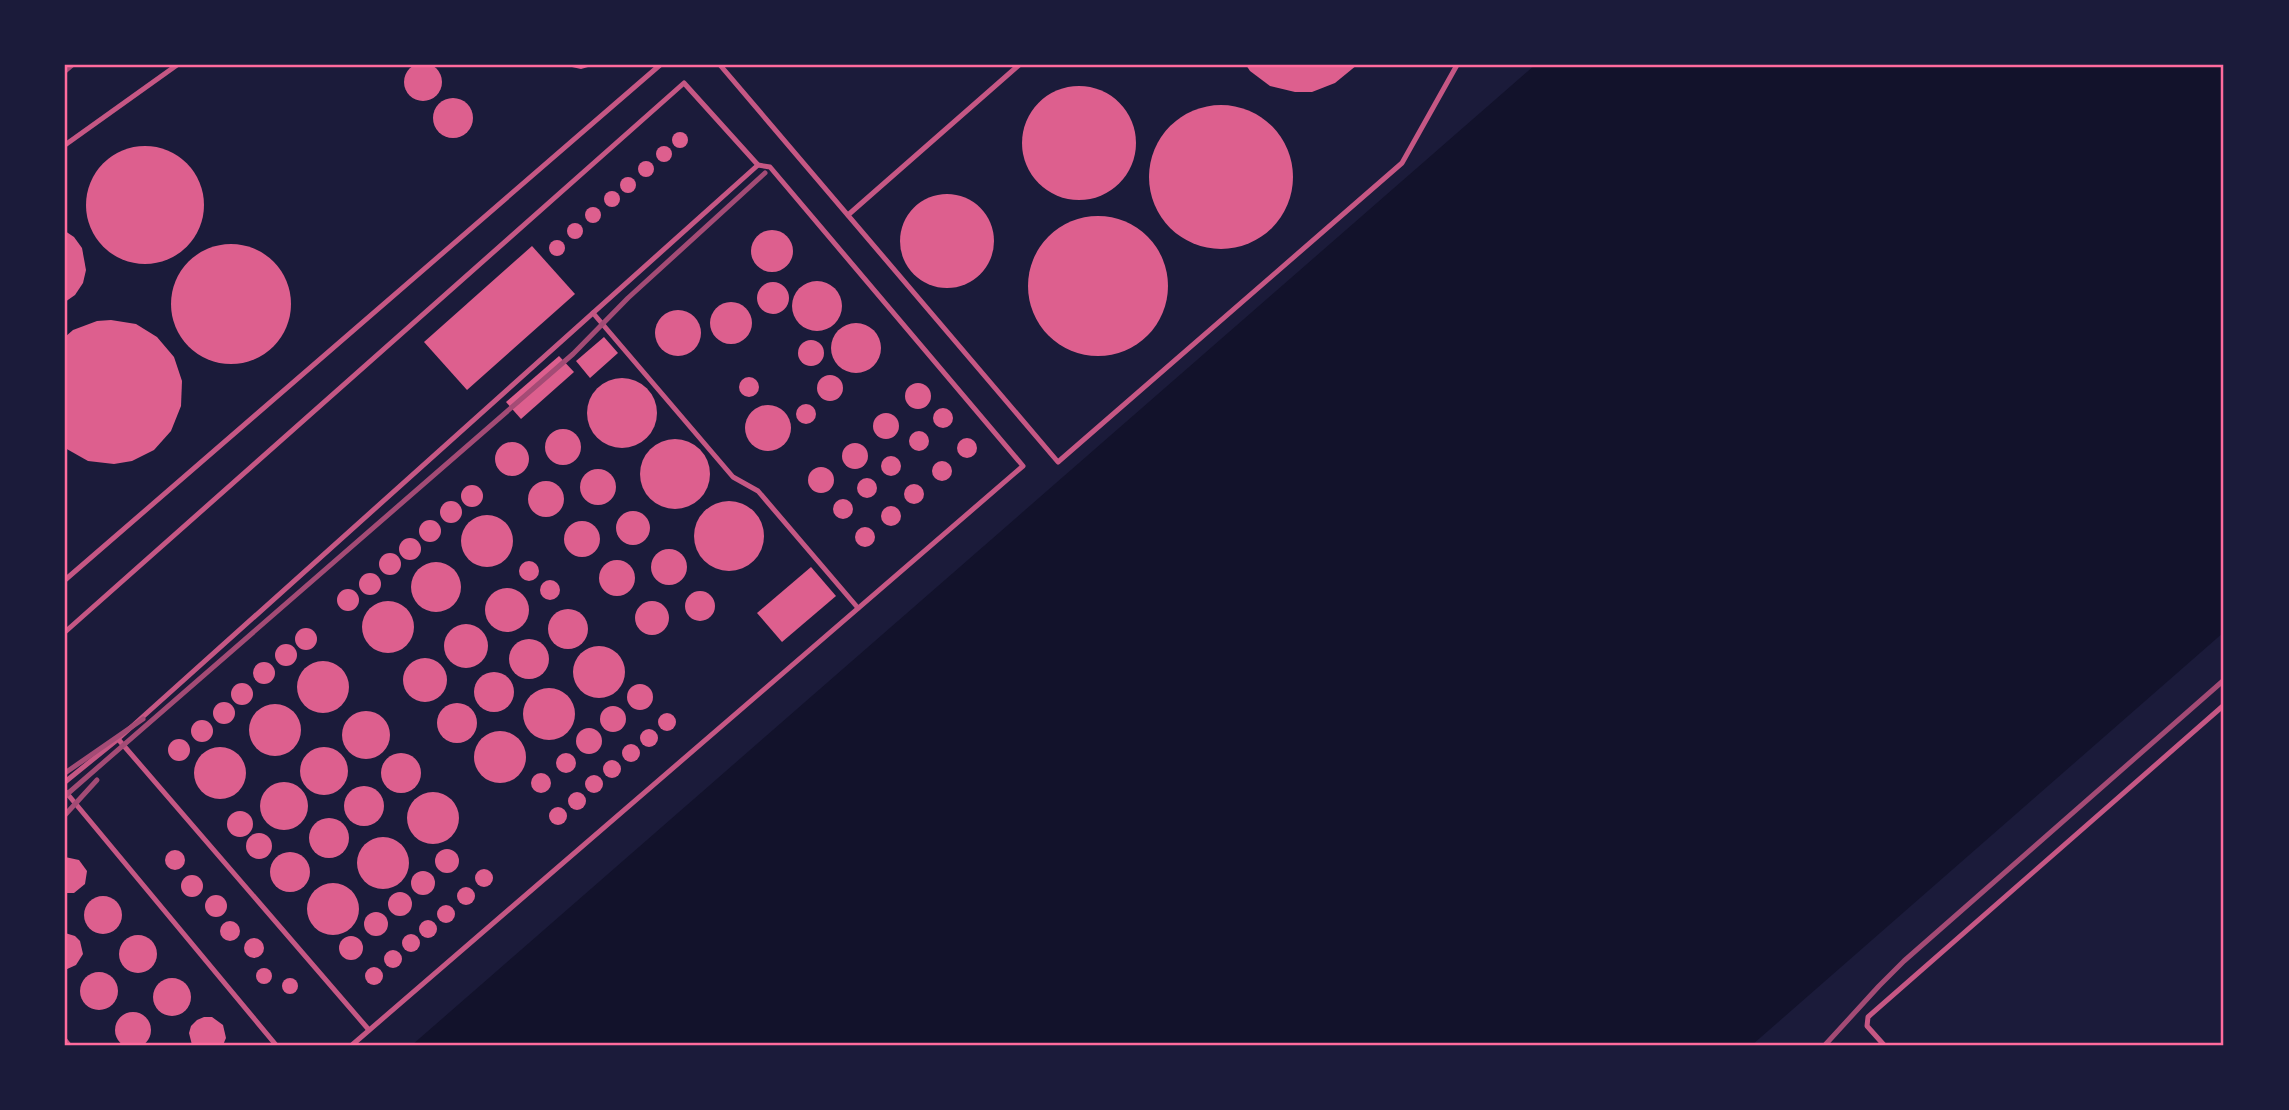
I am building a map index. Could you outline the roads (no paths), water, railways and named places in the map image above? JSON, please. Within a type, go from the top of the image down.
[{"type":"lane","points":[[65,145],[177,65]]},
{"type":"lane","points":[[65,580],[660,65]]},
{"type":"lane","points":[[720,65],[1058,462],[1402,163],[1457,65]]},
{"type":"lane","points":[[848,215],[1019,65]]},
{"type":"lane","points":[[65,632],[684,83],[758,165],[770,167],[1023,466],[352,1045]]},
{"type":"lane","points":[[65,782],[118,740],[758,165]]},
{"type":"lane","points":[[593,313],[733,477],[758,491],[858,608]]},
{"type":"lane","points":[[1884,1045],[1867,1026],[1868,1017],[2224,705]]},
{"type":"lane","points":[[118,740],[369,1030]]},
{"type":"lane","points":[[65,791],[276,1045]]},
{"type":"lane","points":[[65,1040],[69,1045]]},
{"type":"railway","points":[[65,71],[72,65]]},
{"type":"railway","points":[[65,796],[573,354],[628,298],[765,173]]},
{"type":"railway","points":[[1825,1045],[1904,961],[2224,680]]},
{"type":"railway","points":[[65,773],[143,719]]},
{"type":"railway","points":[[65,815],[97,780]]}]
